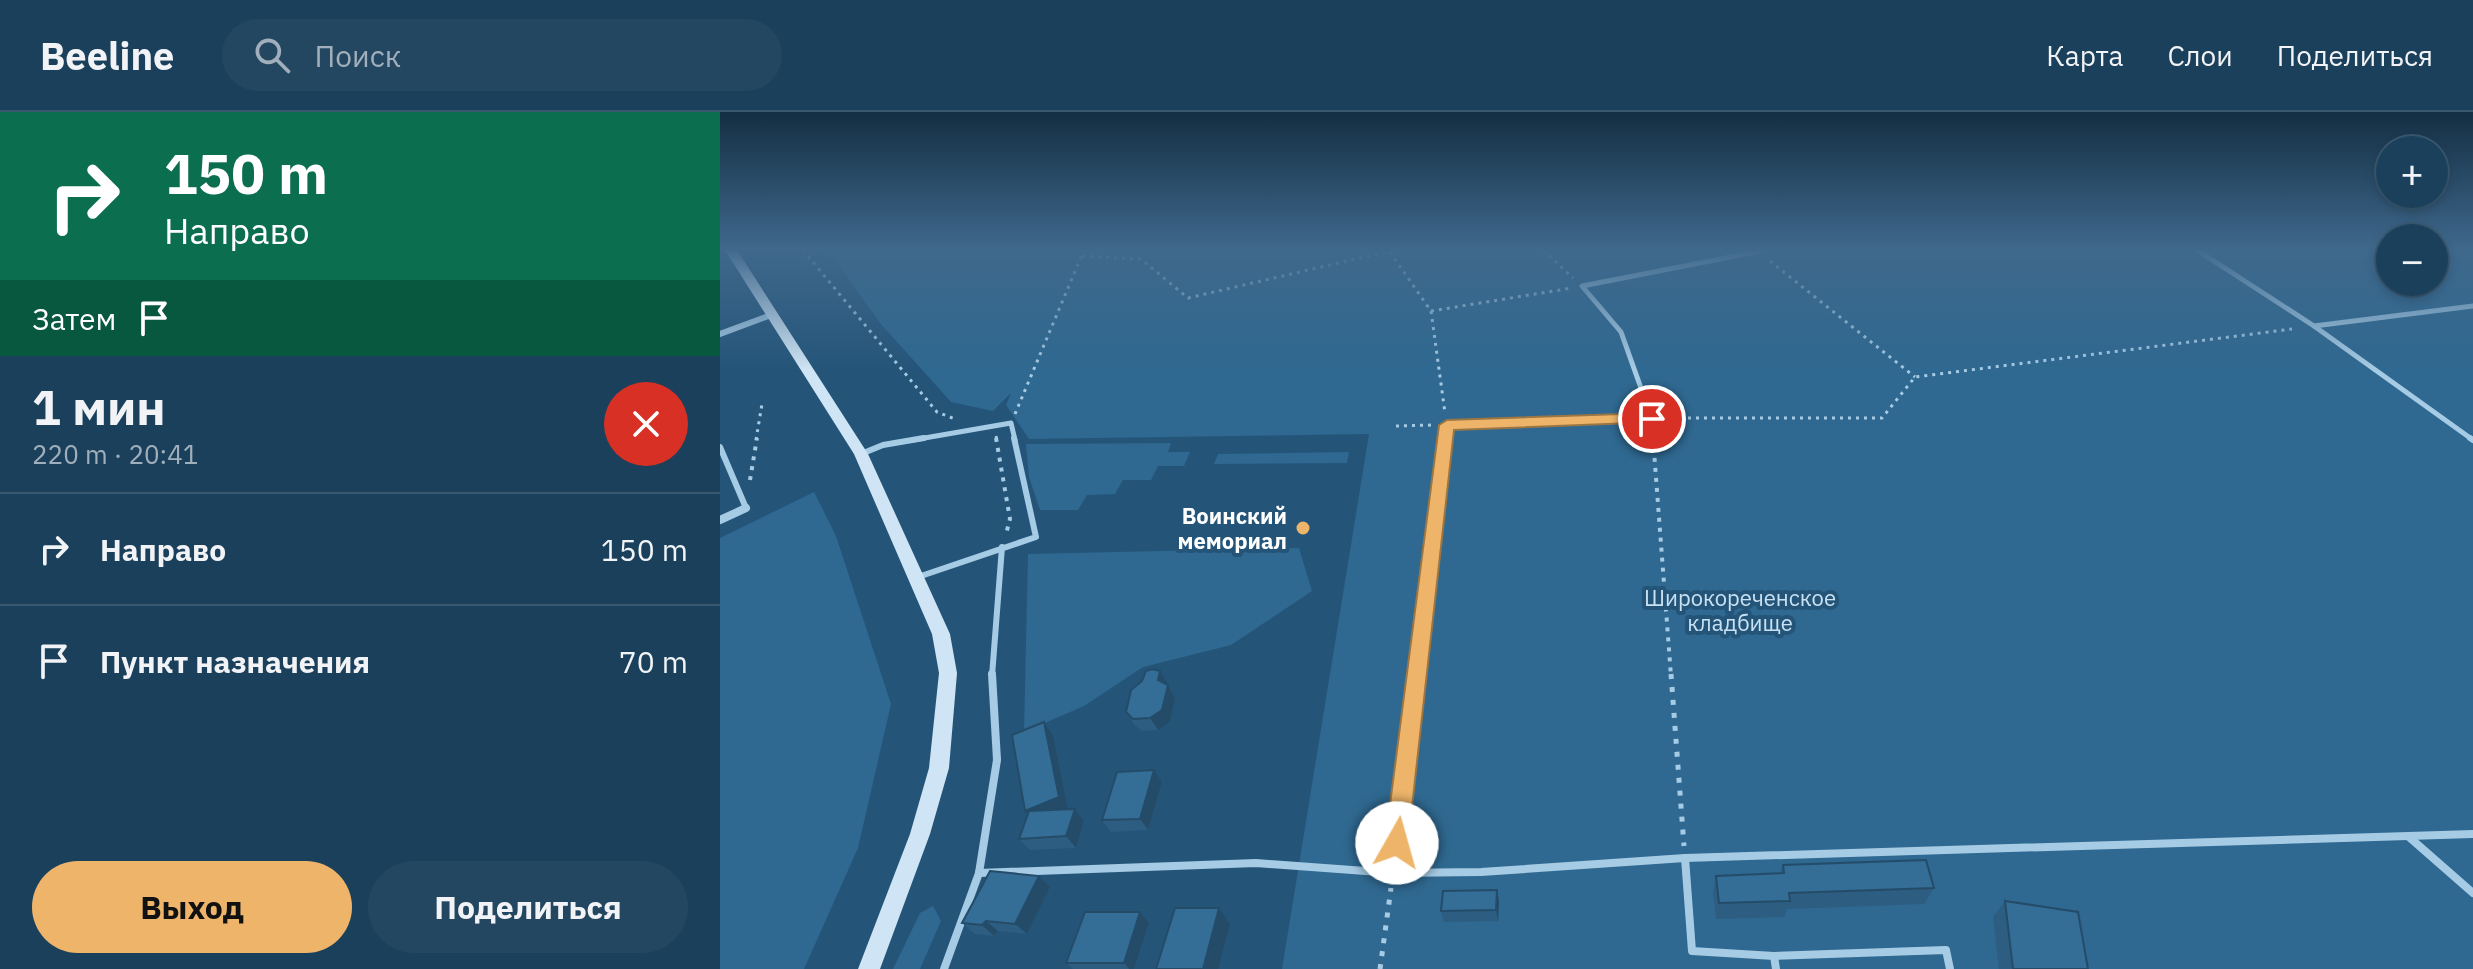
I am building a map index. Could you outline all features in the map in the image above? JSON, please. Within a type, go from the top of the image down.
[{"type":"main road","points":[[756,290],[861,454],[941,634],[948,673],[939,768],[920,834],[869,969]]},
{"type":"street","points":[[720,334],[771,315]]},
{"type":"street","points":[[720,520],[746,508]]},
{"type":"lane","points":[[1393,873],[1447,425],[1652,419],[1621,332],[1585,290]]},
{"type":"lane","points":[[2259,290],[2473,440]]},
{"type":"lane","points":[[2314,326],[2473,306]]},
{"type":"lane","points":[[861,454],[883,445],[1011,423],[1036,537],[915,578]]},
{"type":"lane","points":[[720,447],[746,508]]},
{"type":"lane","points":[[944,969],[979,873],[997,760],[991,660],[1002,547]]},
{"type":"lane","points":[[979,873],[1256,863],[1393,873],[1481,872],[1685,858],[2473,834]]},
{"type":"lane","points":[[2409,837],[2473,893]]},
{"type":"lane","points":[[1685,858],[1692,951],[1774,956],[1946,950],[1950,969]]},
{"type":"lane","points":[[1774,956],[1776,969]]},
{"type":"path","points":[[836,290],[937,412],[996,436],[1010,519]]},
{"type":"path","points":[[1011,423],[1068,290]]},
{"type":"path","points":[[1178,290],[1188,298],[1222,290]]},
{"type":"path","points":[[1396,426],[1447,425],[1431,311],[1417,290]]},
{"type":"path","points":[[1431,311],[1558,290]]},
{"type":"path","points":[[1806,290],[1915,377]]},
{"type":"path","points":[[1685,858],[1652,419],[1882,418],[1915,377],[2314,326]]},
{"type":"path","points":[[746,508],[762,404]]},
{"type":"path","points":[[1380,969],[1393,873]]},
{"type":"green space","name":"Широкореченское кладбище","points":[[856,290],[2376,290],[2376,296],[2448,296],[2448,290],[2473,290],[2473,969],[1282,969],[1369,434],[1029,439],[1006,405],[1011,393],[993,411],[951,402],[880,323]]},
{"type":"green space","points":[[1171,443],[1168,452],[1190,452],[1184,466],[1158,466],[1151,480],[1123,480],[1115,494],[1087,495],[1078,510],[1040,510],[1029,477],[1026,444]]},
{"type":"green space","points":[[1349,452],[1347,463],[1214,464],[1218,454]]},
{"type":"green space","points":[[814,492],[836,536],[891,704],[858,848],[804,969],[720,969],[720,538]]},
{"type":"green space","points":[[1299,548],[1312,591],[1231,645],[1143,667],[1084,706],[1024,732],[1028,554]]},
{"type":"green space","points":[[933,906],[941,921],[920,969],[893,969],[920,913]]},
{"type":"building","points":[[1146,671],[1160,671],[1158,680],[1168,685],[1162,710],[1150,718],[1133,719],[1126,712],[1131,690],[1142,681]]},
{"type":"building","points":[[1044,722],[1059,797],[1025,811],[1012,735]]},
{"type":"building","points":[[1154,770],[1140,819],[1102,820],[1117,772]]},
{"type":"building","points":[[1075,809],[1066,836],[1019,839],[1029,811]]},
{"type":"building","points":[[1926,860],[1934,888],[1789,893],[1790,901],[1719,903],[1716,876],[1784,873],[1783,865]]},
{"type":"building","points":[[990,871],[1039,876],[1015,924],[986,921],[982,925],[962,923]]},
{"type":"building","points":[[1497,890],[1496,910],[1441,911],[1443,891]]},
{"type":"building","points":[[2005,901],[2078,912],[2088,969],[2013,969]]},
{"type":"building","points":[[1175,908],[1219,908],[1203,969],[1156,969]]},
{"type":"building","points":[[1085,912],[1140,912],[1124,963],[1066,963]]},
{"type":"place","name":"Воинский мемориал","points":[[1303,528]]},
{"type":"route","points":[[1397,843],[1447,425],[1652,419]]}]
